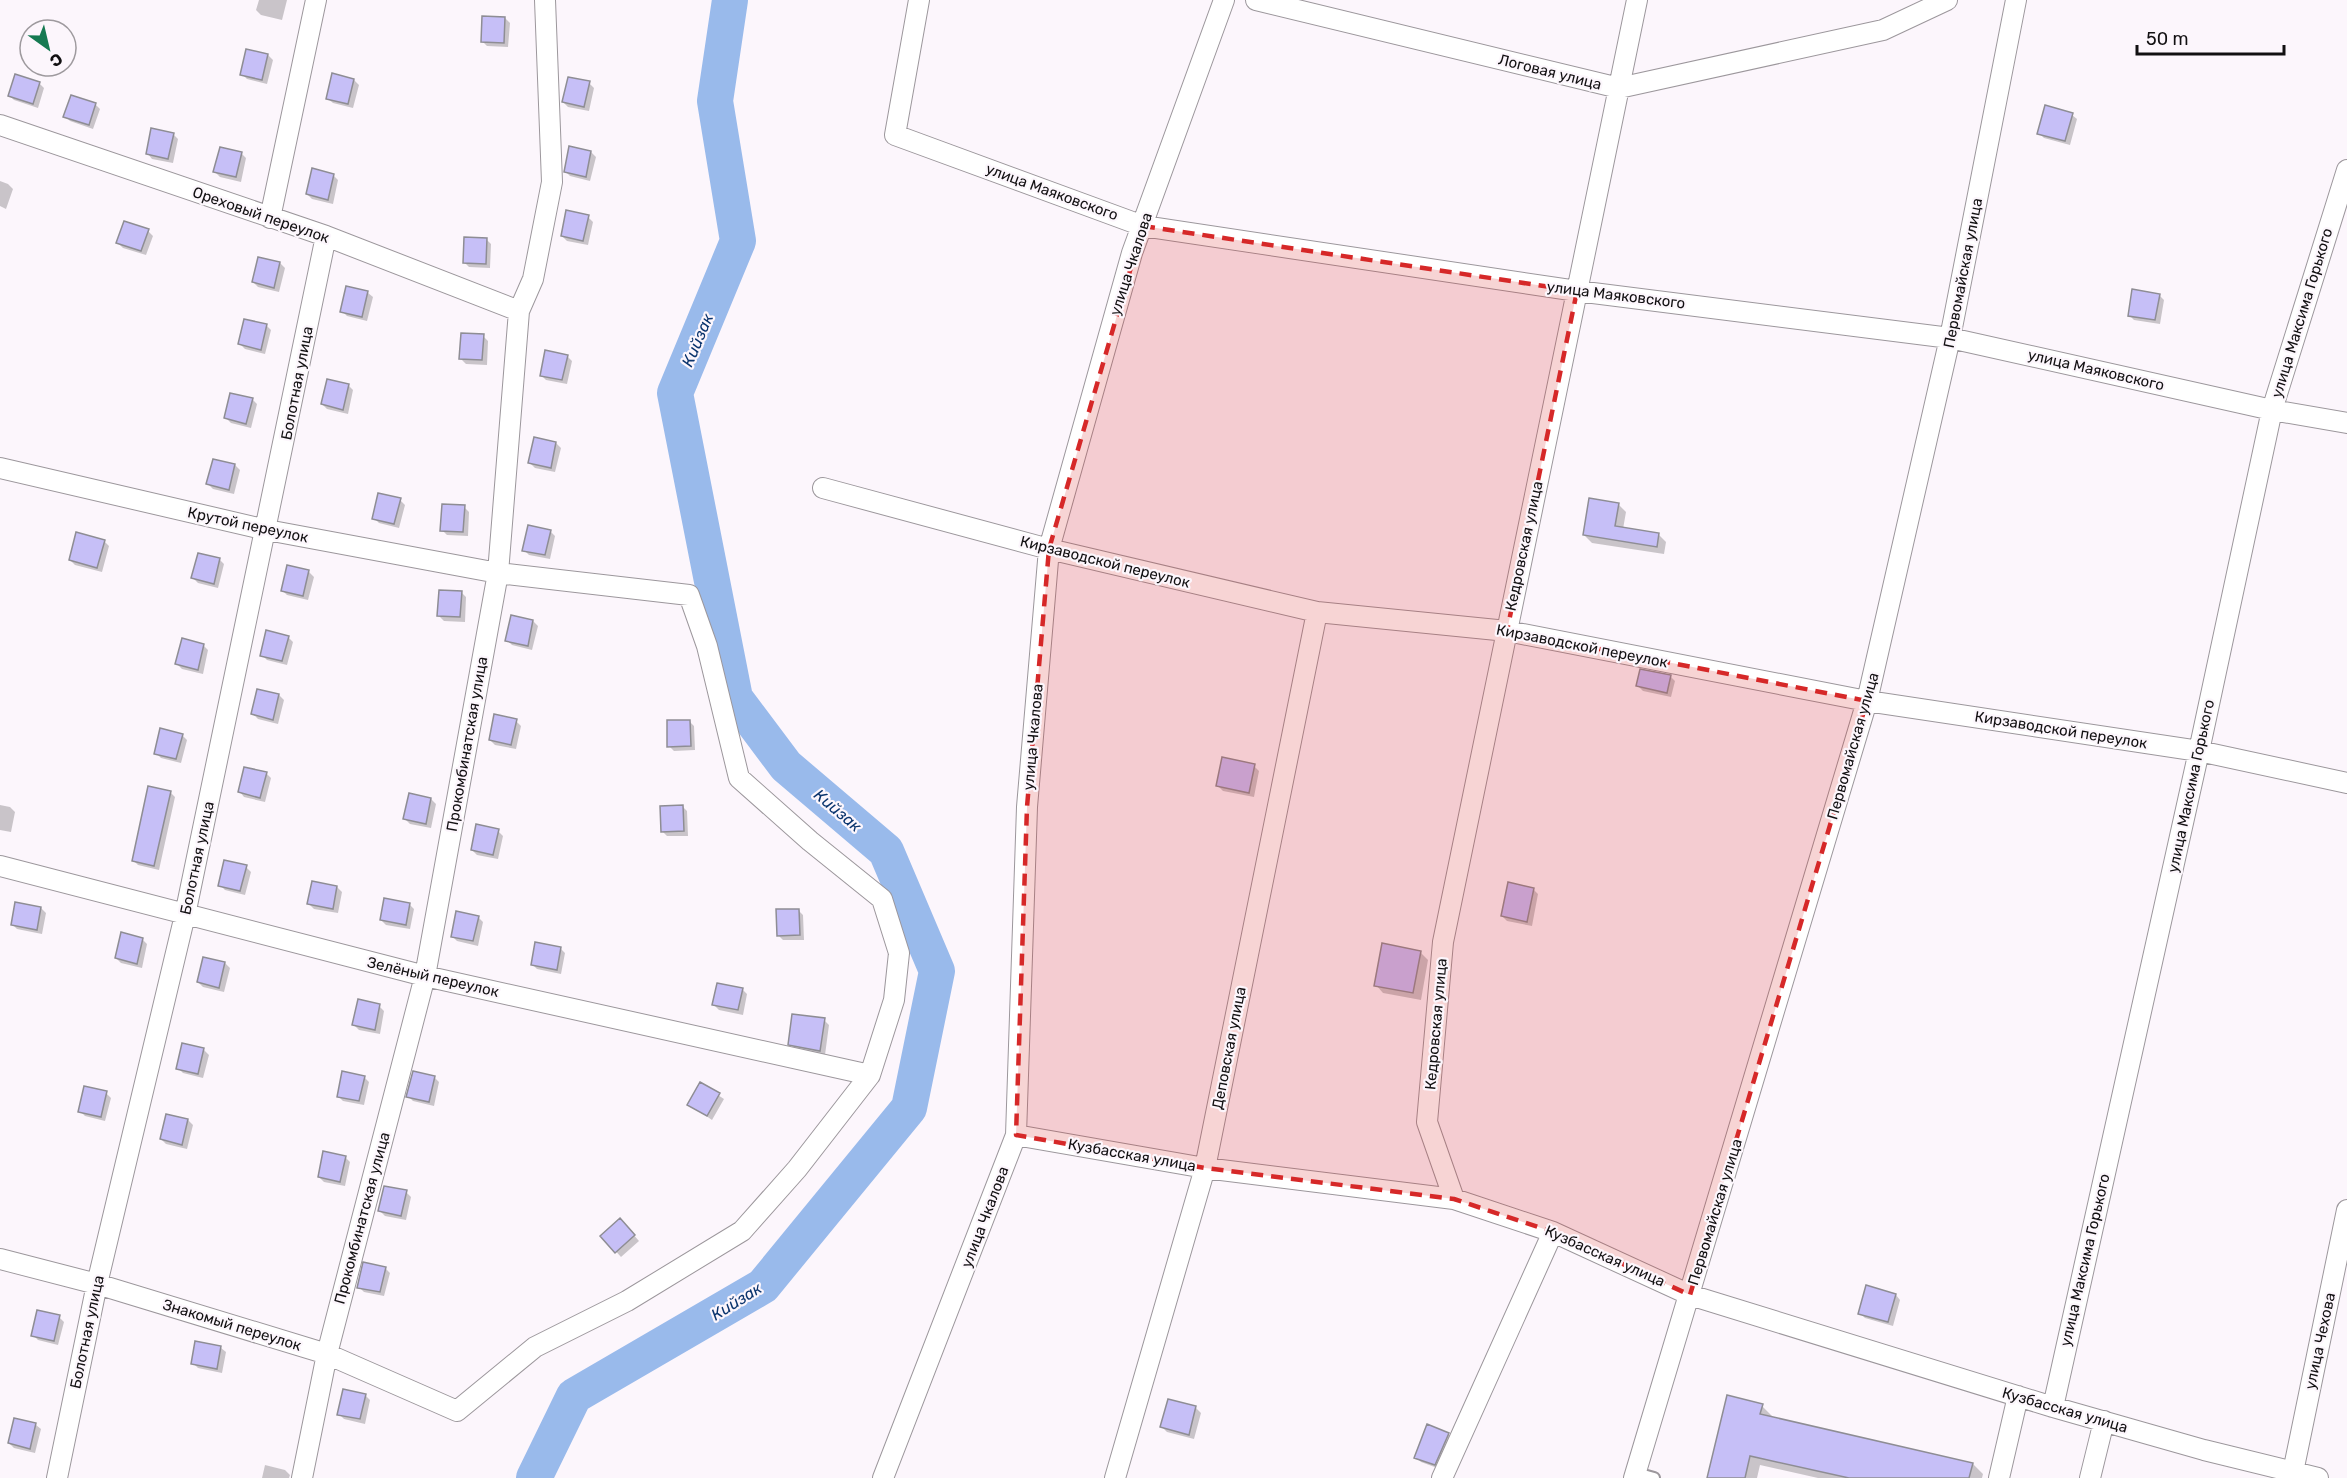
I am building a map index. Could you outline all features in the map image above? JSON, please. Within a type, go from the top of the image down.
[{"type":"street","points":[[270,218],[316,0]]},
{"type":"street","name":"Прокомбинатская улица","points":[[303,1478],[327,1354],[425,976],[498,573],[519,311],[533,279],[552,182],[545,0]]},
{"type":"street","name":"улица Маяковского","points":[[919,0],[895,135],[1143,226],[1577,291],[1950,338],[2272,410],[2347,423]]},
{"type":"street","name":"улица Чкалова","points":[[883,1478],[1016,1135],[1027,807],[1049,549],[1132,254],[1224,0]]},
{"type":"street","name":"Логовая улица","points":[[1256,0],[1619,88],[1883,30],[1947,0]]},
{"type":"street","name":"Кедровская улица","points":[[1454,1199],[1427,1122],[1443,942],[1637,0]]},
{"type":"street","name":"Первомайская улица","points":[[1641,1476],[1690,1295],[1867,701],[1950,338],[2016,0]]},
{"type":"street","name":"Ореховый переулок","points":[[0,126],[326,236],[519,311]]},
{"type":"street","name":"улица Максима Горького","points":[[2053,1407],[2199,751],[2272,410],[2347,170]]},
{"type":"street","name":"Болотная улица","points":[[57,1478],[97,1284],[185,915],[267,530],[326,236]]},
{"type":"street","name":"Крутой переулок","points":[[0,468],[267,530],[498,573],[689,595],[707,646],[739,778],[810,841],[882,899],[899,953],[894,1000],[870,1075]]},
{"type":"street","name":"Кирзаводской переулок","points":[[823,488],[1049,549],[1317,612],[1507,631],[1867,701],[2199,751],[2347,783]]},
{"type":"street","name":"Деповская улица","points":[[1115,1478],[1204,1168],[1317,612]]},
{"type":"street","name":"Зелёный переулок","points":[[0,866],[425,976],[870,1075]]},
{"type":"street","name":"Знакомый переулок","points":[[0,1259],[97,1284],[327,1354],[457,1411],[535,1347],[627,1301],[742,1231],[797,1169],[870,1075]]},
{"type":"street","name":"Кузбасская улица","points":[[1016,1135],[1204,1168],[1454,1199],[1553,1232],[1690,1295],[2053,1407],[2204,1450],[2318,1478]]},
{"type":"street","name":"улица Чехова","points":[[2293,1472],[2347,1210]]},
{"type":"street","points":[[1443,1478],[1553,1232]]},
{"type":"street","points":[[1999,1478],[2018,1396]]},
{"type":"street","points":[[2090,1478],[2104,1421]]},
{"type":"highlighted area","points":[[1143,226],[1577,291],[1507,631],[1867,701],[1690,1295],[1553,1232],[1454,1199],[1205,1168],[1016,1135],[1027,807],[1049,549]]},
{"type":"building","points":[[482,16],[505,17],[504,43],[481,42]]},
{"type":"building","points":[[246,49],[268,54],[262,80],[240,75]]},
{"type":"building","points":[[332,73],[354,79],[348,104],[326,99]]},
{"type":"building","points":[[15,74],[18,75],[18,78],[40,82],[33,104],[8,96]]},
{"type":"building","points":[[568,77],[590,81],[584,107],[562,102]]},
{"type":"building","points":[[71,95],[96,103],[89,125],[63,117]]},
{"type":"building","points":[[2045,105],[2073,113],[2065,141],[2037,134]]},
{"type":"building","points":[[151,128],[174,133],[168,159],[146,154]]},
{"type":"building","points":[[569,146],[591,151],[586,177],[564,172]]},
{"type":"building","points":[[220,147],[242,152],[236,177],[213,172]]},
{"type":"building","points":[[312,168],[334,174],[328,200],[306,194]]},
{"type":"building","points":[[566,210],[589,215],[583,241],[561,236]]},
{"type":"building","points":[[124,221],[149,229],[141,251],[116,243]]},
{"type":"building","points":[[464,237],[487,238],[486,264],[463,263]]},
{"type":"building","points":[[258,257],[280,262],[274,288],[252,282]]},
{"type":"building","points":[[346,286],[368,291],[362,317],[340,312]]},
{"type":"building","points":[[2132,289],[2160,294],[2155,320],[2128,316]]},
{"type":"building","points":[[244,319],[267,324],[261,350],[238,344]]},
{"type":"building","points":[[461,333],[484,334],[482,360],[459,359]]},
{"type":"building","points":[[545,350],[568,355],[562,380],[540,376]]},
{"type":"building","points":[[327,379],[349,384],[343,410],[321,404]]},
{"type":"building","points":[[230,393],[253,398],[246,424],[224,418]]},
{"type":"building","points":[[534,437],[556,442],[551,468],[528,463]]},
{"type":"building","points":[[213,459],[235,464],[229,490],[206,484]]},
{"type":"building","points":[[378,493],[401,498],[394,524],[372,519]]},
{"type":"building","points":[[1589,498],[1619,503],[1615,526],[1659,533],[1657,547],[1583,535]]},
{"type":"building","points":[[442,504],[465,505],[463,532],[440,531]]},
{"type":"building","points":[[528,525],[551,530],[545,555],[522,551]]},
{"type":"building","points":[[76,532],[105,540],[97,568],[69,560]]},
{"type":"building","points":[[198,553],[220,558],[214,584],[191,578]]},
{"type":"building","points":[[287,565],[309,570],[303,596],[281,591]]},
{"type":"building","points":[[439,590],[462,591],[460,617],[437,616]]},
{"type":"building","points":[[511,615],[533,620],[528,646],[505,641]]},
{"type":"building","points":[[266,630],[289,636],[282,661],[260,656]]},
{"type":"building","points":[[182,638],[204,644],[198,670],[175,664]]},
{"type":"building","points":[[1640,669],[1671,675],[1667,693],[1636,686]]},
{"type":"building","points":[[257,689],[279,694],[273,720],[251,714]]},
{"type":"building","points":[[494,714],[517,719],[511,745],[489,740]]},
{"type":"building","points":[[667,720],[690,720],[691,746],[667,747]]},
{"type":"building","points":[[160,728],[183,734],[176,759],[154,754]]},
{"type":"building","points":[[1222,757],[1255,764],[1249,793],[1216,786]]},
{"type":"building","points":[[244,767],[267,772],[260,798],[238,792]]},
{"type":"building","points":[[148,786],[171,791],[154,866],[132,861]]},
{"type":"building","points":[[409,793],[431,798],[426,824],[403,819]]},
{"type":"building","points":[[683,805],[684,831],[661,832],[660,806]]},
{"type":"building","points":[[476,824],[499,829],[493,855],[471,850]]},
{"type":"building","points":[[224,860],[247,865],[240,891],[218,886]]},
{"type":"building","points":[[312,881],[337,886],[333,909],[307,904]]},
{"type":"building","points":[[1508,882],[1534,888],[1527,922],[1501,916]]},
{"type":"building","points":[[384,898],[410,903],[406,925],[380,920]]},
{"type":"building","points":[[15,902],[41,907],[37,930],[11,925]]},
{"type":"building","points":[[776,909],[799,909],[800,935],[777,936]]},
{"type":"building","points":[[456,911],[479,916],[473,941],[451,937]]},
{"type":"building","points":[[121,932],[143,938],[137,964],[115,958]]},
{"type":"building","points":[[535,942],[561,947],[557,970],[531,965]]},
{"type":"building","points":[[1382,943],[1421,951],[1413,993],[1374,986]]},
{"type":"building","points":[[203,957],[225,962],[219,988],[197,982]]},
{"type":"building","points":[[717,983],[743,988],[738,1010],[712,1005]]},
{"type":"building","points":[[358,999],[380,1004],[375,1030],[352,1025]]},
{"type":"building","points":[[792,1014],[825,1018],[820,1051],[788,1045]]},
{"type":"building","points":[[182,1043],[204,1048],[198,1074],[176,1069]]},
{"type":"building","points":[[342,1071],[365,1076],[359,1101],[337,1097]]},
{"type":"building","points":[[413,1071],[435,1076],[429,1102],[406,1097]]},
{"type":"building","points":[[700,1082],[720,1093],[707,1116],[687,1105]]},
{"type":"building","points":[[84,1086],[107,1091],[101,1117],[78,1112]]},
{"type":"building","points":[[166,1114],[188,1119],[182,1145],[160,1139]]},
{"type":"building","points":[[323,1151],[346,1156],[340,1182],[318,1177]]},
{"type":"building","points":[[384,1186],[407,1190],[401,1216],[378,1211]]},
{"type":"building","points":[[620,1218],[635,1235],[615,1253],[600,1236]]},
{"type":"building","points":[[363,1262],[386,1267],[380,1292],[357,1288]]},
{"type":"building","points":[[1866,1285],[1896,1294],[1888,1322],[1858,1314]]},
{"type":"building","points":[[37,1310],[60,1315],[54,1341],[31,1336]]},
{"type":"building","points":[[195,1341],[221,1346],[217,1369],[191,1364]]},
{"type":"building","points":[[343,1389],[366,1394],[360,1419],[337,1415]]},
{"type":"building","points":[[1727,1395],[1763,1404],[1760,1414],[1973,1463],[1969,1478],[1849,1478],[1750,1456],[1745,1478],[1707,1478]]},
{"type":"building","points":[[1168,1399],[1196,1406],[1189,1435],[1160,1427]]},
{"type":"building","points":[[14,1418],[36,1423],[30,1449],[8,1443]]},
{"type":"building","points":[[1427,1424],[1449,1433],[1435,1465],[1414,1458]]},
{"type":"waterway","name":"Кийзак","points":[[534,1478],[574,1396],[763,1286],[909,1108],[937,971],[886,851],[786,766],[735,698],[675,393],[738,241],[715,101],[730,0]]}]
